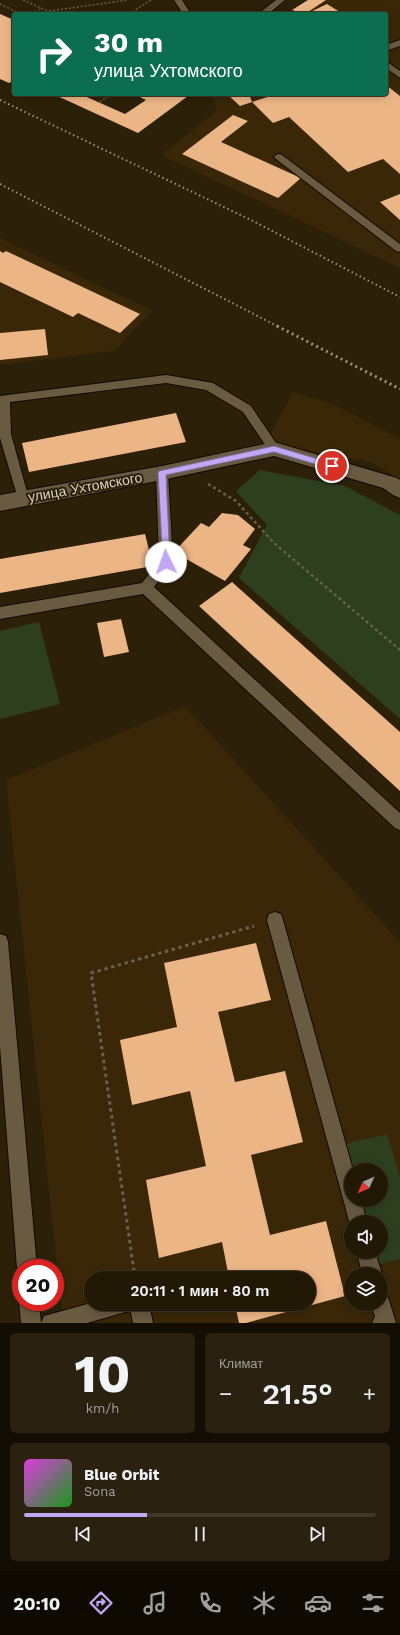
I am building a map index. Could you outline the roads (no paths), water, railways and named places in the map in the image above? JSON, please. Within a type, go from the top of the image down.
[{"type":"street","name":"улица Ухтомского","points":[[0,503],[162,473],[274,449],[390,483],[400,490]]},
{"type":"lane","points":[[178,0],[186,12]]},
{"type":"lane","points":[[265,12],[281,0]]},
{"type":"lane","points":[[388,47],[400,43]]},
{"type":"lane","points":[[388,66],[400,75]]},
{"type":"lane","points":[[278,157],[400,249]]},
{"type":"lane","points":[[22,499],[5,434],[4,399],[166,379],[209,386],[247,409],[274,449]]},
{"type":"lane","points":[[0,613],[146,588],[166,562],[162,473]]},
{"type":"lane","points":[[146,588],[400,823]]},
{"type":"lane","points":[[275,920],[344,1173]]},
{"type":"lane","points":[[0,942],[26,1259]]},
{"type":"lane","points":[[30,1311],[31,1323]]},
{"type":"lane","points":[[52,1323],[96,1311]]},
{"type":"lane","points":[[140,1311],[143,1323]]},
{"type":"railway","points":[[0,100],[251,220],[400,297]]},
{"type":"railway","points":[[0,184],[279,327]]},
{"type":"railway","points":[[277,326],[400,389]]}]
